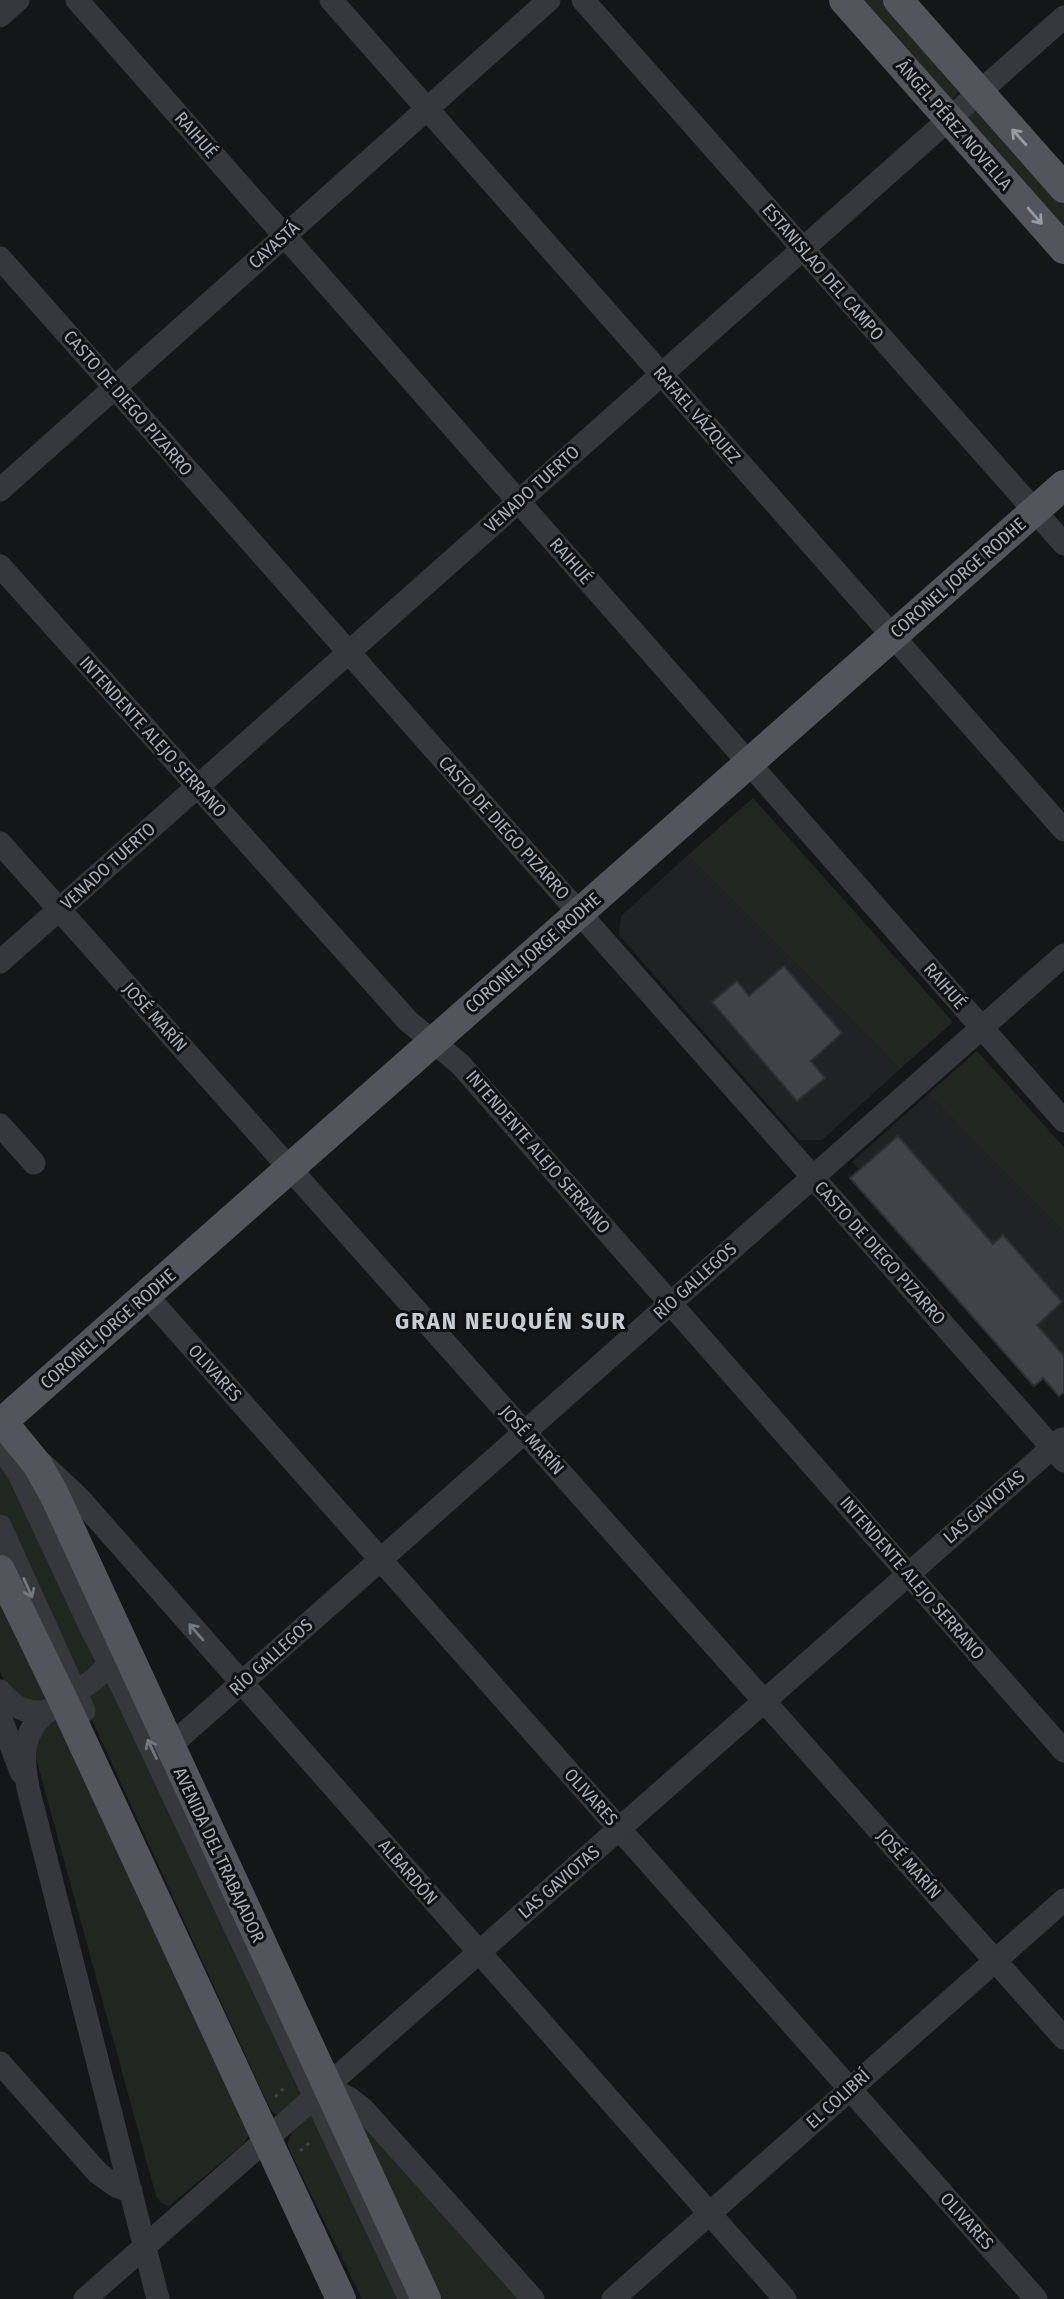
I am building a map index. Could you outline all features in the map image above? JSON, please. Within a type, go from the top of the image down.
[{"type":"main road","name":"ÁNGEL PÉREZ NOVELLA","points":[[844,0],[1064,249]]},
{"type":"main road","points":[[898,0],[1064,188]]},
{"type":"main road","name":"CORONEL JORGE RODHE","points":[[7,1436],[146,1295],[1064,485]]},
{"type":"main road","name":"AVENIDA DEL TRABAJADOR","points":[[7,1436],[54,1494],[170,1746],[321,2092],[426,2299]]},
{"type":"main road","points":[[0,1570],[271,2136],[341,2299]]},
{"type":"street","points":[[0,16],[18,0]]},
{"type":"street","name":"RAIHUÉ","points":[[77,0],[1064,1121]]},
{"type":"street","name":"RAFAEL VÁZQUEZ","points":[[331,0],[1064,830]]},
{"type":"street","name":"CAYASTÁ","points":[[0,489],[549,0]]},
{"type":"street","name":"ESTANISLAO DEL CAMPO","points":[[583,0],[1064,544]]},
{"type":"street","name":"VENADO TUERTO","points":[[0,962],[1064,16]]},
{"type":"street","name":"CASTO DE DIEGO PIZARRO","points":[[0,258],[813,1177],[1060,1448]]},
{"type":"street","name":"INTENDENTE ALEJO SERRANO","points":[[0,566],[408,1021],[460,1065],[1064,1751]]},
{"type":"street","name":"JOSÉ MARÍN","points":[[0,843],[1064,2038]]},
{"type":"street","name":"RÍO GALLEGOS","points":[[170,1746],[1064,955]]},
{"type":"street","points":[[0,1125],[34,1163]]},
{"type":"street","name":"OLIVARES","points":[[146,1295],[1036,2299]]},
{"type":"street","points":[[7,1436],[24,1465],[30,1467],[111,1645],[91,1619],[7,1436]]},
{"type":"street","points":[[7,1436],[19,1474],[321,2092],[410,2299]]},
{"type":"street","name":"ALBARDÓN","points":[[7,1436],[79,1499],[785,2299]]},
{"type":"street","name":"LAS GAVIOTAS","points":[[85,2299],[908,1574],[1060,1448]]},
{"type":"street","points":[[0,1526],[62,1701]]},
{"type":"street","points":[[27,1788],[24,1761],[26,1744],[36,1721],[101,1674],[110,1663],[117,1640],[115,1627]]},
{"type":"street","points":[[0,1691],[8,1701],[24,1711],[62,1701]]},
{"type":"street","points":[[0,1716],[27,1788],[158,2299]]},
{"type":"street","name":"EL COLIBRÍ","points":[[613,2299],[1064,1900]]},
{"type":"street","points":[[0,2063],[98,2173],[116,2186],[131,2191]]},
{"type":"street","points":[[321,2092],[349,2098],[363,2109],[533,2299]]},
{"type":"street","points":[[271,2136],[356,2299]]},
{"type":"path","points":[[268,2104],[293,2080]]},
{"type":"path","points":[[293,2156],[319,2136]]},
{"type":"shaded area","points":[[854,0],[888,0],[960,91],[951,100]]},
{"type":"shaded area","points":[[976,110],[1064,199],[1064,237],[967,118]]},
{"type":"shaded area","points":[[753,798],[953,1022],[900,1069],[688,855]]},
{"type":"shaded area","points":[[688,855],[900,1069],[822,1140],[799,1140],[619,935],[621,916]]},
{"type":"shaded area","points":[[977,1051],[1064,1147],[1064,1232],[928,1094]]},
{"type":"shaded area","points":[[928,1094],[1064,1232],[1064,1392],[1059,1396],[1043,1379],[1034,1386],[850,1178],[860,1169],[852,1162]]},
{"type":"shaded area","points":[[0,1460],[102,1659],[80,1680],[74,1677],[0,1514]]},
{"type":"shaded area","points":[[0,1587],[49,1698],[35,1706],[5,1684],[0,1671]]},
{"type":"shaded area","points":[[108,1679],[302,2093],[278,2114],[270,2109],[88,1711],[87,1695]]},
{"type":"shaded area","points":[[54,1715],[250,2134],[242,2145],[169,2206],[161,2203],[156,2196],[36,1758],[35,1745]]},
{"type":"shaded area","points":[[313,2113],[405,2299],[362,2299],[288,2147],[293,2132]]},
{"type":"shaded area","points":[[354,2114],[522,2299],[435,2299]]},
{"type":"building","points":[[784,966],[842,1033],[811,1061],[825,1078],[797,1101],[712,1002],[737,981],[749,996]]},
{"type":"building","points":[[898,1136],[993,1244],[1003,1235],[1062,1302],[1037,1325],[1064,1356],[1064,1392],[1059,1396],[1043,1378],[1034,1386],[850,1178]]},
{"type":"district","name":"GRAN NEUQUÉN SUR","points":[[511,1321]]}]
